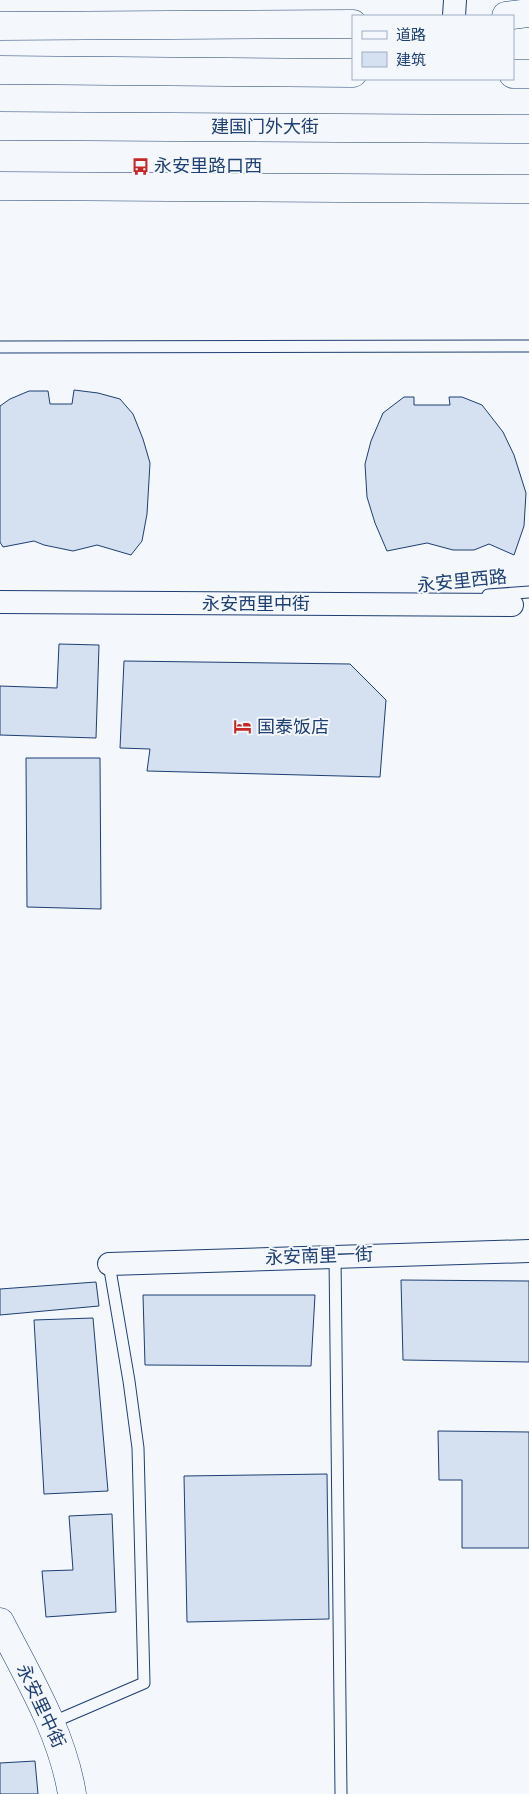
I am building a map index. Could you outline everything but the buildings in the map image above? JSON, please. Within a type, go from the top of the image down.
[{"type":"main road","points":[[514,15],[529,13]]},
{"type":"main road","points":[[0,26],[352,24]]},
{"type":"main road","points":[[0,70],[352,73]]},
{"type":"main road","points":[[514,74],[529,74]]},
{"type":"main road","name":"建国门外大街","points":[[0,126],[529,129]]},
{"type":"main road","points":[[0,186],[529,189]]},
{"type":"main road","name":"永安里中街","points":[[0,1622],[51,1723],[64,1759],[72,1794]]},
{"type":"street","points":[[454,15],[455,0]]},
{"type":"street","name":"永安西里中街","points":[[0,602],[399,606],[520,599]]},
{"type":"street","name":"永安南里一街","points":[[109,1264],[529,1251]]},
{"type":"lane","points":[[0,347],[529,346]]},
{"type":"lane","points":[[336,1256],[341,1794]]},
{"type":"lane","points":[[51,1723],[144,1683],[138,1448],[129,1381],[109,1264]]},
{"type":"place","name":"永安里路口西","points":[[140,166]]},
{"type":"place","name":"国泰饭店","points":[[243,727]]}]
